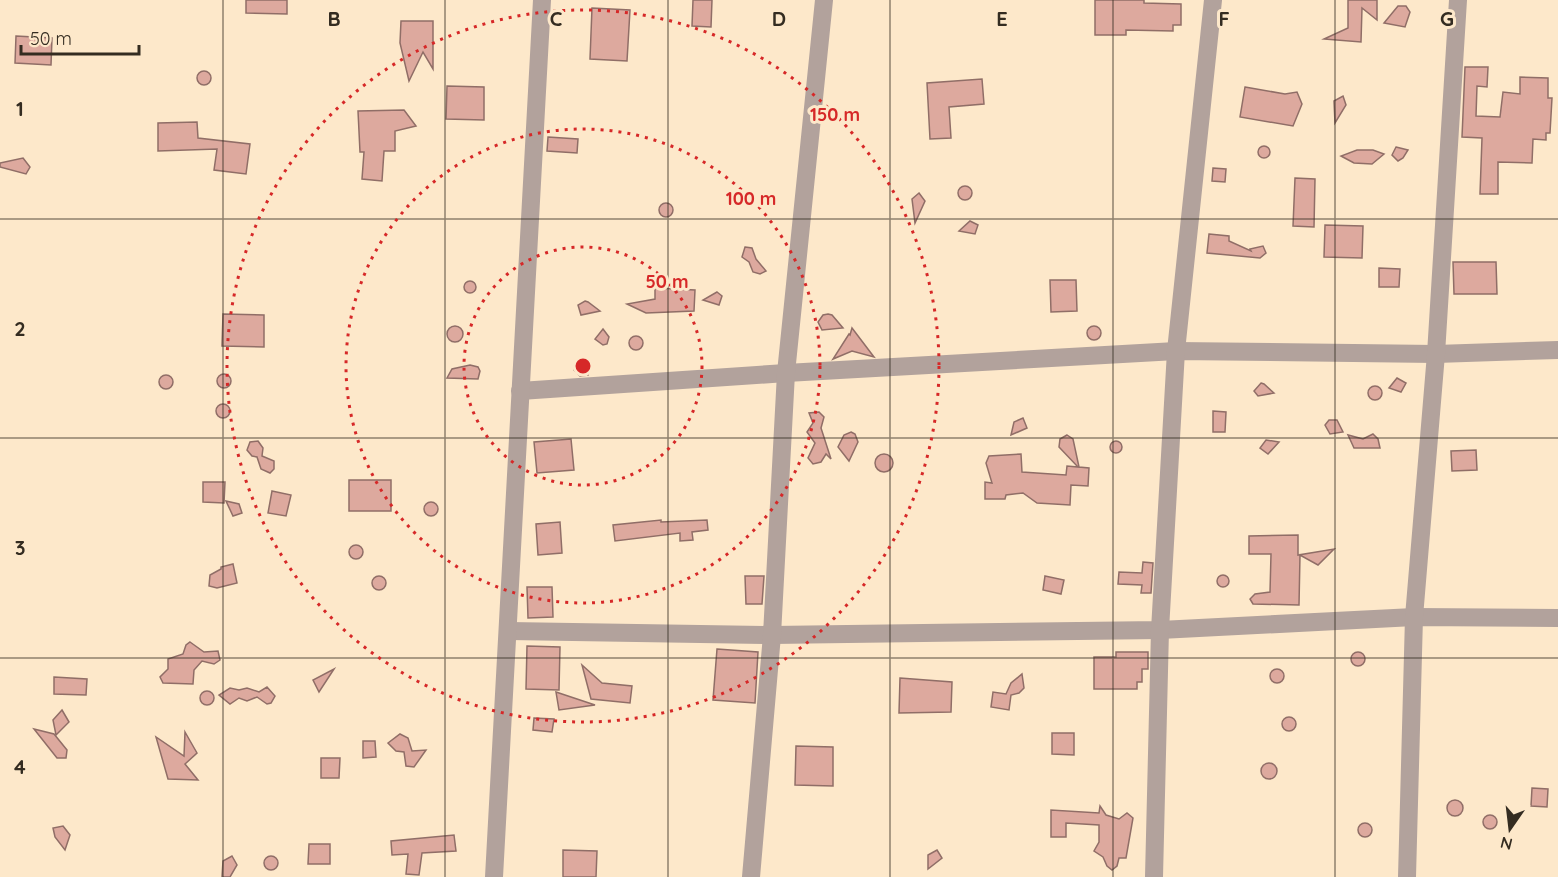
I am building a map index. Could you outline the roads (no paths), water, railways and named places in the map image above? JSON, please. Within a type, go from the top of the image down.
[{"type":"street","points":[[494,877],[542,0]]},
{"type":"street","points":[[751,877],[772,635],[786,373],[824,0]]},
{"type":"street","points":[[1154,877],[1160,630],[1176,351],[1213,0]]},
{"type":"street","points":[[1407,877],[1414,617],[1436,354],[1458,0]]},
{"type":"street","points":[[520,391],[1176,351],[1436,354],[1558,350]]},
{"type":"street","points":[[509,631],[772,635],[1160,630],[1414,617],[1558,618]]}]
